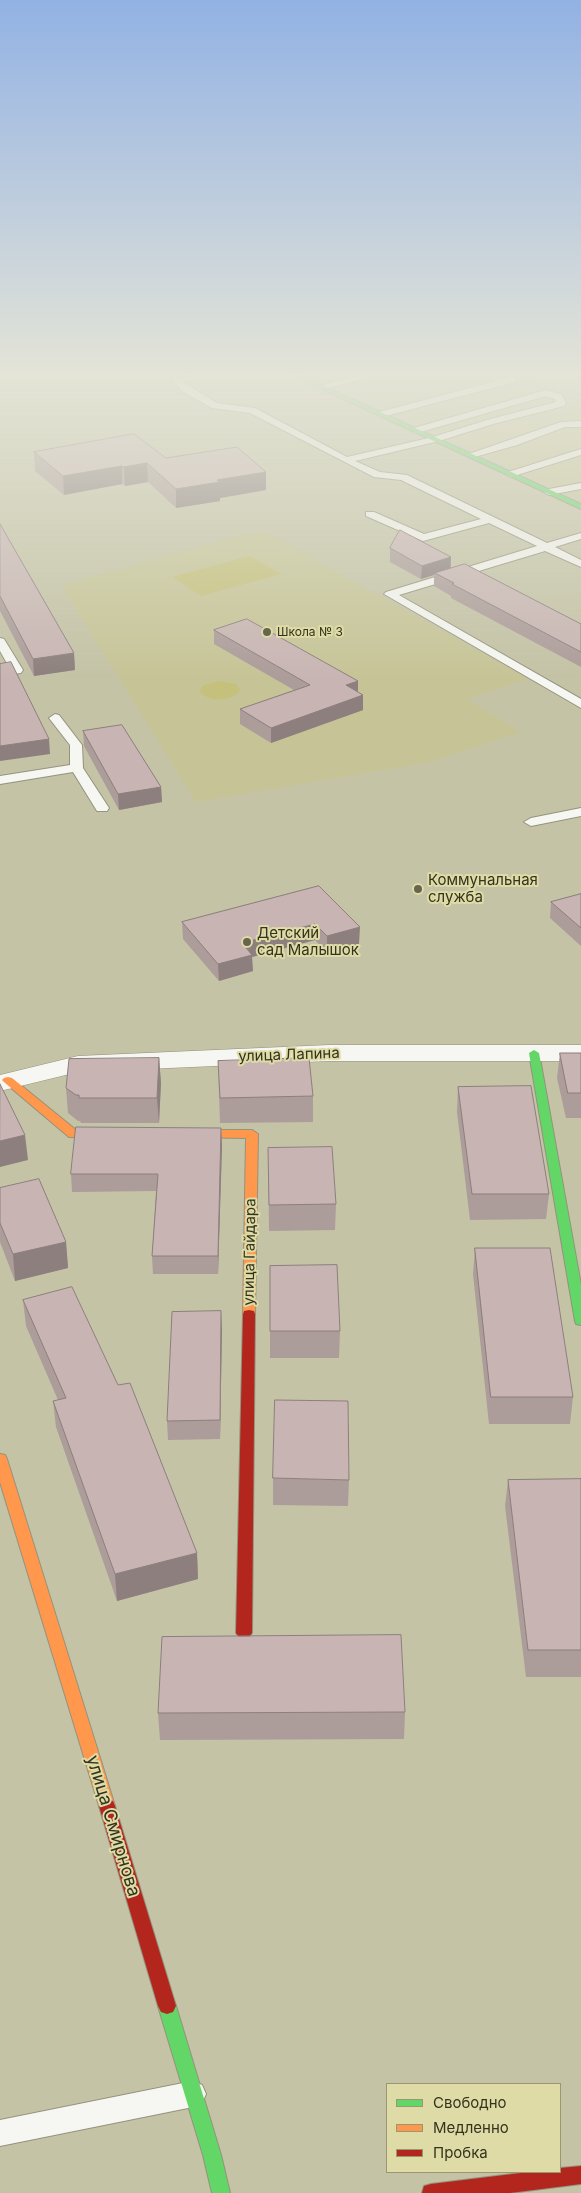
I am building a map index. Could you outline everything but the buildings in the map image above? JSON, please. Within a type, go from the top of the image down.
[{"type":"street","points":[[514,475],[581,507]]},
{"type":"street","name":"улица Лапина","points":[[4,1081],[78,1064],[329,1053],[581,1053]]},
{"type":"street","points":[[534,1053],[542,1108],[581,1321]]},
{"type":"street","points":[[4,1081],[73,1134],[123,1134]]},
{"type":"street","name":"улица Гайдара","points":[[172,1134],[252,1134],[244,1633]]},
{"type":"street","name":"улица Смирнова","points":[[0,1459],[33,1561],[221,2193]]},
{"type":"street","points":[[431,2193],[581,2175]]},
{"type":"lane","points":[[382,475],[403,477],[581,564]]},
{"type":"lane","points":[[549,492],[581,486]]},
{"type":"lane","points":[[370,514],[423,538],[492,520]]},
{"type":"lane","points":[[581,536],[390,594],[581,704]]},
{"type":"lane","points":[[0,642],[17,670],[0,672]]},
{"type":"lane","points":[[55,718],[76,745],[77,768],[102,808]]},
{"type":"lane","points":[[0,780],[77,768]]},
{"type":"lane","points":[[531,822],[581,812]]},
{"type":"lane","points":[[0,2133],[193,2094]]},
{"type":"shaded area","points":[[528,475],[581,475],[581,500]]},
{"type":"shaded area","name":"Школа № 3","points":[[262,530],[528,679],[467,699],[521,732],[431,762],[196,802],[61,585]]},
{"type":"shaded area","points":[[249,556],[281,574],[201,596],[172,577]]},
{"type":"shaded area","points":[[219,681],[236,684],[240,690],[237,694],[227,699],[209,698],[200,692],[202,686]]},
{"type":"traffic: fast","points":[[512,475],[581,507]]},
{"type":"traffic: fast","points":[[534,1053],[581,1321]]},
{"type":"traffic: fast","points":[[167,2006],[212,2155],[221,2193]]},
{"type":"traffic: slow","points":[[8,1080],[73,1134],[112,1134]]},
{"type":"traffic: slow","points":[[185,1134],[252,1134],[249,1314]]},
{"type":"traffic: slow","points":[[0,1459],[107,1806]]},
{"type":"traffic: jam","points":[[244,1633],[249,1314]]},
{"type":"traffic: jam","points":[[107,1806],[167,2006]]},
{"type":"traffic: jam","points":[[431,2193],[581,2175]]},
{"type":"place","name":"Школа № 3","points":[[267,632]]},
{"type":"place","name":"Коммунальная служба","points":[[418,889]]},
{"type":"place","name":"Детский сад Малышок","points":[[247,942]]}]
